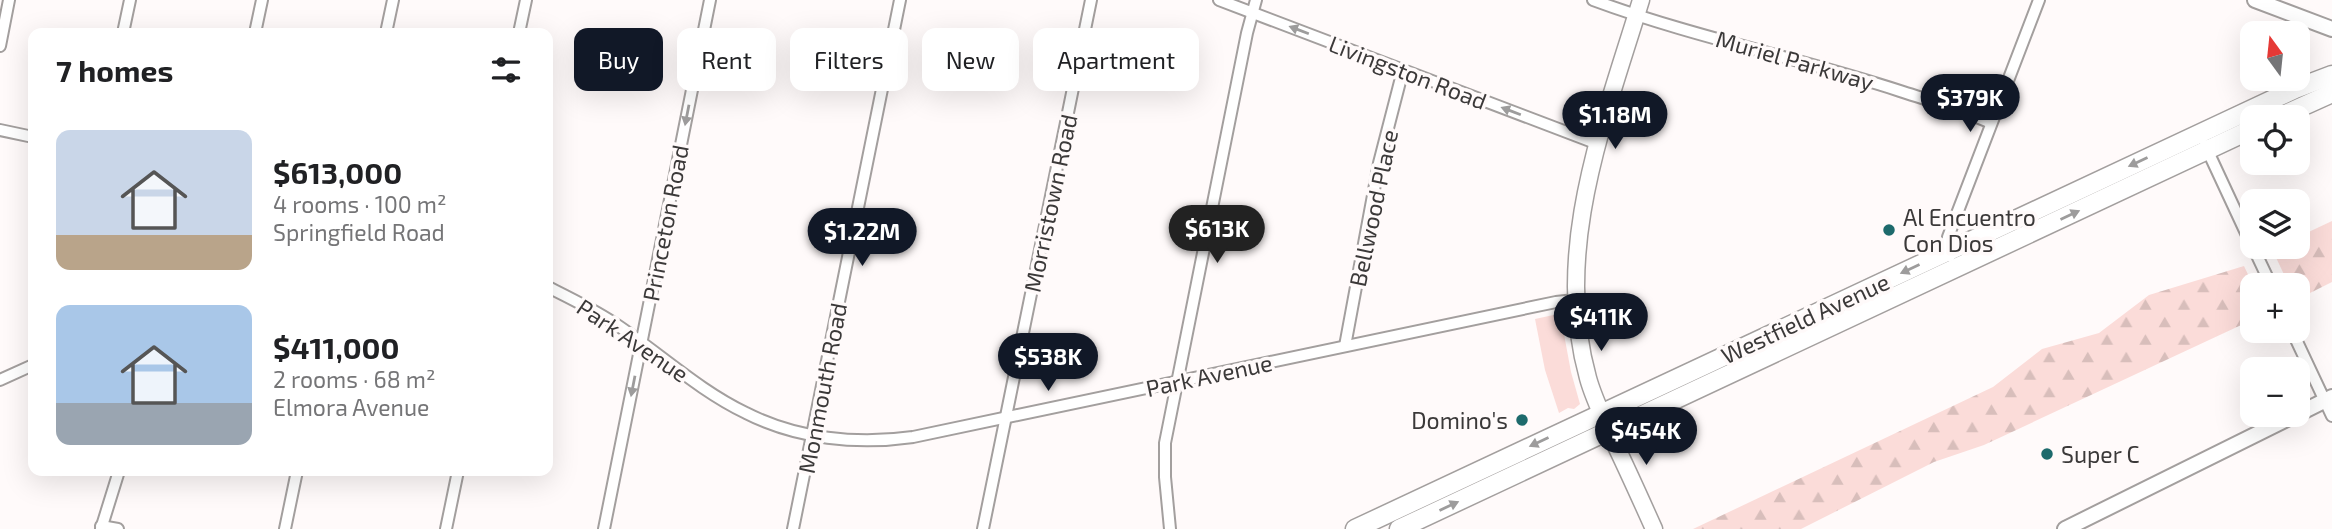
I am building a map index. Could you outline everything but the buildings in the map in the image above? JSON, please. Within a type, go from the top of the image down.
[{"type":"main road","points":[[1639,8],[1598,144],[1580,225],[1575,300],[1585,366],[1601,414],[1654,529]]},
{"type":"main road","name":"Westfield Avenue","points":[[1355,529],[2199,133],[2332,74]]},
{"type":"main road","points":[[2306,105],[2332,93]]},
{"type":"main road","name":"Westfield Avenue","points":[[1403,527],[2240,135]]},
{"type":"main road","points":[[1801,320],[1809,337]]},
{"type":"main road","points":[[1399,508],[1403,527]]},
{"type":"street","points":[[0,46],[9,0]]},
{"type":"street","points":[[124,28],[130,0]]},
{"type":"street","points":[[256,28],[262,0]]},
{"type":"street","points":[[387,28],[393,0]]},
{"type":"street","points":[[520,28],[526,0]]},
{"type":"street","name":"Princeton Road","points":[[604,529],[710,0]]},
{"type":"street","name":"Monmouth Road","points":[[793,529],[900,0]]},
{"type":"street","name":"Morristown Road","points":[[984,529],[1091,0]]},
{"type":"street","name":"Livingston Road","points":[[1219,0],[1598,144]]},
{"type":"street","points":[[1170,529],[1165,443],[1256,0]]},
{"type":"street","name":"Muriel Parkway","points":[[1592,0],[1639,8],[1946,105],[1991,123]]},
{"type":"street","points":[[1956,268],[1948,251],[1948,237],[2039,0]]},
{"type":"street","points":[[2255,0],[2332,29]]},
{"type":"street","name":"Bellwood Place","points":[[1345,346],[1379,163],[1404,70]]},
{"type":"street","points":[[0,130],[28,136]]},
{"type":"street","points":[[2199,133],[2240,220]]},
{"type":"street","name":"Park Avenue","points":[[553,290],[597,312],[708,391],[745,413],[783,428],[854,440],[898,439],[1575,300]]},
{"type":"street","points":[[2298,343],[2328,399],[2332,416]]},
{"type":"street","points":[[0,380],[28,367]]},
{"type":"street","points":[[2310,408],[2328,399]]},
{"type":"street","points":[[2065,529],[2271,427]]},
{"type":"street","points":[[117,476],[101,527],[118,529]]},
{"type":"street","points":[[285,529],[296,476]]},
{"type":"street","points":[[446,529],[457,476]]},
{"type":"green space","points":[[2332,221],[2332,282],[2310,293],[2310,273],[2283,273],[2277,259],[2310,259],[2310,231]]},
{"type":"green space","points":[[2244,266],[2247,273],[2240,273],[2240,326],[1984,445],[1934,462],[1801,529],[1693,529],[1993,387],[2042,349],[2099,333],[2149,295]]},
{"type":"green space","points":[[1558,314],[1580,404],[1574,409],[1568,408],[1559,413],[1545,370],[1535,319]]},
{"type":"place","name":"Al Encuentro Con Dios","points":[[1889,230]]},
{"type":"place","name":"Domino's","points":[[1522,420]]},
{"type":"place","name":"Super C","points":[[2047,454]]}]
